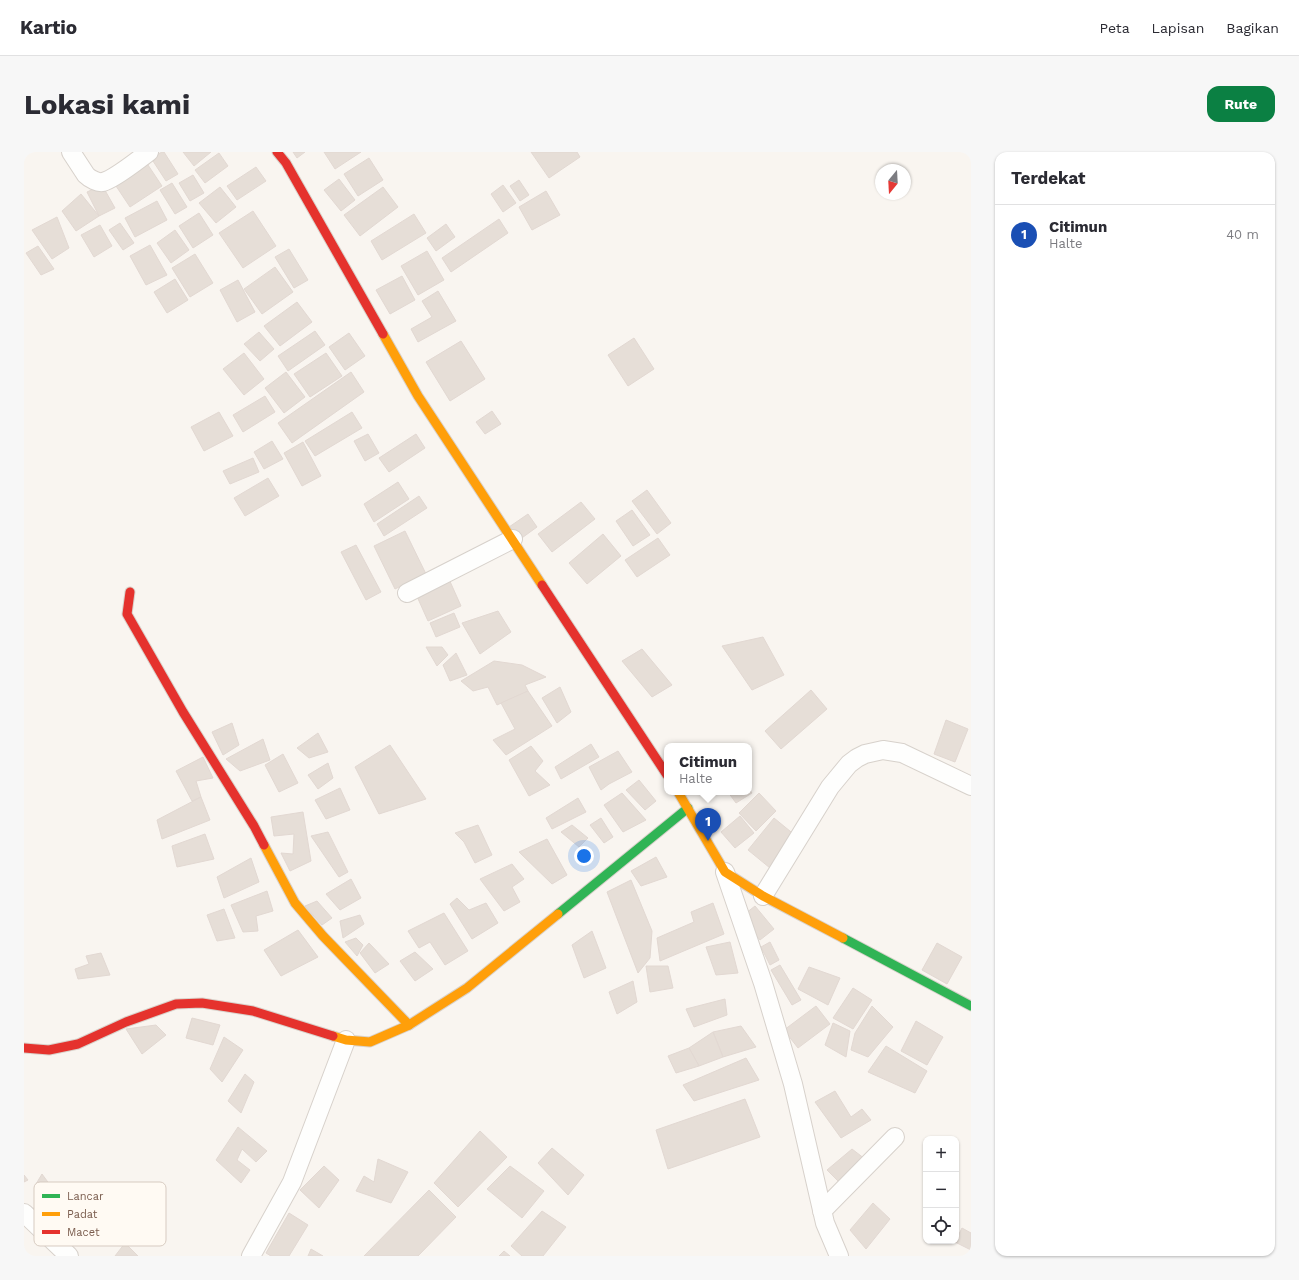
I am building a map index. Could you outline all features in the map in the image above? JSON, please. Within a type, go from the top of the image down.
[{"type":"street","points":[[71,152],[89,178],[99,182],[104,182],[150,152]]},
{"type":"street","points":[[277,152],[286,163],[418,396],[664,770]]},
{"type":"street","points":[[407,593],[513,539]]},
{"type":"street","points":[[130,592],[127,614],[183,712],[254,826],[295,903],[323,936],[409,1025]]},
{"type":"street","points":[[763,896],[830,787],[849,764],[857,758],[865,754],[883,750],[902,753],[971,786]]},
{"type":"street","points":[[680,795],[725,872],[762,983],[793,1084],[825,1223],[839,1256]]},
{"type":"street","points":[[24,1048],[50,1050],[78,1044],[126,1022],[176,1004],[202,1003],[253,1011],[346,1040],[370,1042],[409,1025],[467,988],[688,808]]},
{"type":"street","points":[[725,872],[763,896],[971,1006]]},
{"type":"street","points":[[251,1256],[292,1182],[346,1040]]},
{"type":"street","points":[[822,1211],[896,1138]]},
{"type":"street","points":[[24,1213],[34,1224]]},
{"type":"building","points":[[164,152],[178,174],[166,181],[151,158]]},
{"type":"building","points":[[183,152],[211,152],[194,166]]},
{"type":"building","points":[[293,152],[305,152],[297,158]]},
{"type":"building","points":[[324,152],[361,152],[335,169]]},
{"type":"building","points":[[531,152],[577,152],[580,157],[549,178]]},
{"type":"building","points":[[219,153],[228,166],[205,183],[195,170]]},
{"type":"building","points":[[369,158],[383,180],[358,196],[344,174]]},
{"type":"building","points":[[146,162],[162,186],[130,207],[114,183]]},
{"type":"building","points":[[256,167],[266,181],[237,200],[227,186]]},
{"type":"building","points":[[193,175],[204,193],[190,201],[179,183]]},
{"type":"building","points":[[339,179],[355,200],[341,211],[324,190]]},
{"type":"building","points":[[519,180],[529,195],[520,201],[510,186]]},
{"type":"building","points":[[172,183],[187,207],[175,214],[160,190]]},
{"type":"building","points":[[102,185],[115,208],[99,216],[87,192]]},
{"type":"building","points":[[503,185],[516,203],[503,212],[491,194]]},
{"type":"building","points":[[220,187],[236,207],[216,223],[199,203]]},
{"type":"building","points":[[383,187],[398,207],[360,236],[344,215]]},
{"type":"building","points":[[546,191],[560,215],[532,230],[519,207]]},
{"type":"building","points":[[81,194],[99,216],[76,231],[62,211]]},
{"type":"building","points":[[157,201],[167,220],[135,237],[125,218]]},
{"type":"building","points":[[253,211],[276,246],[243,268],[219,233]]},
{"type":"building","points":[[199,213],[213,235],[193,248],[179,226]]},
{"type":"building","points":[[414,214],[426,233],[382,260],[371,241]]},
{"type":"building","points":[[57,217],[69,248],[52,259],[32,230]]},
{"type":"building","points":[[499,219],[508,233],[451,272],[442,258]]},
{"type":"building","points":[[120,223],[134,243],[123,250],[109,230]]},
{"type":"building","points":[[446,224],[455,237],[436,251],[427,238]]},
{"type":"building","points":[[100,225],[112,246],[94,257],[81,235]]},
{"type":"building","points":[[175,230],[189,250],[171,263],[157,243]]},
{"type":"building","points":[[150,245],[167,275],[146,285],[130,256]]},
{"type":"building","points":[[38,246],[54,269],[41,275],[26,253]]},
{"type":"building","points":[[289,249],[308,280],[294,288],[275,257]]},
{"type":"building","points":[[427,251],[444,280],[418,295],[401,266]]},
{"type":"building","points":[[195,254],[213,283],[190,297],[172,268]]},
{"type":"building","points":[[275,267],[293,292],[262,314],[244,289]]},
{"type":"building","points":[[402,276],[415,300],[390,314],[376,290]]},
{"type":"building","points":[[175,279],[188,300],[167,313],[154,292]]},
{"type":"building","points":[[238,280],[255,312],[237,322],[220,290]]},
{"type":"building","points":[[438,291],[456,321],[418,342],[411,329],[432,317],[422,301]]},
{"type":"building","points":[[297,302],[312,322],[280,346],[264,326]]},
{"type":"building","points":[[315,331],[325,345],[288,371],[278,356]]},
{"type":"building","points":[[259,332],[274,349],[260,361],[244,344]]},
{"type":"building","points":[[349,333],[365,356],[345,370],[329,347]]},
{"type":"building","points":[[634,338],[654,369],[628,386],[608,355]]},
{"type":"building","points":[[461,341],[485,379],[450,401],[426,362]]},
{"type":"building","points":[[244,353],[264,379],[244,395],[223,369]]},
{"type":"building","points":[[326,353],[342,376],[310,397],[294,374]]},
{"type":"building","points":[[286,372],[305,397],[284,413],[265,388]]},
{"type":"building","points":[[351,372],[364,392],[292,443],[278,423]]},
{"type":"building","points":[[265,396],[275,412],[243,432],[233,415]]},
{"type":"building","points":[[492,411],[501,424],[485,434],[476,422]]},
{"type":"building","points":[[219,412],[233,436],[204,451],[191,427]]},
{"type":"building","points":[[352,412],[362,428],[315,456],[305,441]]},
{"type":"building","points":[[368,434],[379,453],[365,461],[354,441]]},
{"type":"building","points":[[416,434],[425,448],[389,472],[379,458]]},
{"type":"building","points":[[272,441],[283,459],[264,469],[254,452]]},
{"type":"building","points":[[303,442],[321,476],[302,486],[284,453]]},
{"type":"building","points":[[253,458],[259,472],[230,484],[223,471]]},
{"type":"building","points":[[268,478],[279,496],[245,516],[234,498]]},
{"type":"building","points":[[398,482],[409,499],[374,522],[364,504]]},
{"type":"building","points":[[647,490],[671,523],[657,534],[632,501]]},
{"type":"building","points":[[419,496],[427,508],[384,536],[377,524]]},
{"type":"building","points":[[581,502],[595,519],[552,552],[538,534]]},
{"type":"building","points":[[632,510],[650,535],[633,546],[616,521]]},
{"type":"building","points":[[528,514],[537,527],[519,540],[509,527]]},
{"type":"building","points":[[405,531],[426,574],[395,589],[374,546]]},
{"type":"building","points":[[603,534],[621,556],[587,584],[569,563]]},
{"type":"building","points":[[658,538],[670,555],[637,577],[625,560]]},
{"type":"building","points":[[356,545],[381,592],[366,600],[341,552]]},
{"type":"building","points":[[448,577],[461,606],[428,621],[415,592]]},
{"type":"building","points":[[498,611],[511,632],[480,654],[462,623]]},
{"type":"building","points":[[454,613],[460,627],[436,637],[430,623]]},
{"type":"building","points":[[763,637],[784,675],[752,690],[722,646]]},
{"type":"building","points":[[426,647],[442,647],[448,655],[437,666]]},
{"type":"building","points":[[642,649],[672,685],[652,697],[622,661]]},
{"type":"building","points":[[456,653],[467,675],[450,681],[443,665]]},
{"type":"building","points":[[494,661],[522,665],[546,677],[525,685],[528,691],[497,705],[488,687],[473,691],[461,681]]},
{"type":"building","points":[[560,687],[571,712],[557,723],[542,698]]},
{"type":"building","points":[[811,690],[827,709],[781,749],[765,731]]},
{"type":"building","points":[[528,691],[552,726],[506,755],[493,740],[515,729],[501,703]]},
{"type":"building","points":[[946,720],[968,729],[955,762],[934,754]]},
{"type":"building","points":[[232,723],[239,745],[223,755],[212,732]]},
{"type":"building","points":[[318,733],[328,752],[309,758],[297,748]]},
{"type":"building","points":[[263,739],[270,760],[240,771],[226,759]]},
{"type":"building","points":[[591,744],[599,757],[561,779],[555,767]]},
{"type":"building","points":[[390,745],[426,799],[379,814],[355,767]]},
{"type":"building","points":[[531,746],[543,761],[535,771],[550,785],[529,796],[509,760]]},
{"type":"building","points":[[618,751],[632,772],[601,790],[589,767]]},
{"type":"building","points":[[283,754],[298,783],[279,792],[265,765]]},
{"type":"building","points":[[203,757],[213,778],[196,781],[201,797],[192,801],[176,771]]},
{"type":"building","points":[[328,763],[333,778],[318,789],[308,775]]},
{"type":"building","points":[[639,780],[656,801],[645,810],[626,790]]},
{"type":"building","points":[[340,788],[350,810],[326,819],[315,800]]},
{"type":"building","points":[[622,793],[646,820],[623,832],[604,805]]},
{"type":"building","points":[[759,793],[776,811],[756,831],[739,813]]},
{"type":"building","points":[[730,795],[749,795],[736,803]]},
{"type":"building","points":[[201,797],[210,820],[162,839],[157,820]]},
{"type":"building","points":[[578,798],[586,812],[552,829],[546,818]]},
{"type":"building","points":[[303,812],[311,861],[290,871],[281,853],[293,854],[294,834],[274,836],[271,817]]},
{"type":"building","points":[[740,816],[754,833],[735,848],[721,832]]},
{"type":"building","points":[[601,818],[613,837],[604,843],[590,825]]},
{"type":"building","points":[[774,818],[796,836],[770,868],[748,850]]},
{"type":"building","points":[[478,825],[492,855],[475,863],[464,842],[455,833]]},
{"type":"building","points":[[572,825],[588,838],[579,847],[561,832]]},
{"type":"building","points":[[328,832],[348,872],[339,877],[311,836]]},
{"type":"building","points":[[205,834],[214,859],[177,867],[172,846]]},
{"type":"building","points":[[547,839],[567,875],[552,884],[519,852]]},
{"type":"building","points":[[656,857],[667,877],[641,886],[631,871]]},
{"type":"building","points":[[251,858],[259,882],[224,898],[217,877]]},
{"type":"building","points":[[512,864],[524,879],[512,887],[520,902],[504,911],[480,879]]},
{"type":"building","points":[[351,879],[361,898],[340,910],[326,894]]},
{"type":"building","points":[[631,880],[652,931],[650,958],[638,973],[607,892]]},
{"type":"building","points":[[267,891],[273,911],[256,916],[258,931],[243,932],[231,905]]},
{"type":"building","points":[[457,898],[469,910],[486,903],[498,923],[472,939],[450,904]]},
{"type":"building","points":[[317,901],[332,918],[322,925],[305,906]]},
{"type":"building","points":[[713,903],[724,934],[660,961],[657,938],[694,922],[691,912]]},
{"type":"building","points":[[755,906],[774,929],[760,940],[741,917]]},
{"type":"building","points":[[224,909],[235,938],[217,941],[207,915]]},
{"type":"building","points":[[444,913],[468,951],[445,965],[430,942],[419,948],[408,931]]},
{"type":"building","points":[[360,915],[364,924],[343,938],[340,921]]},
{"type":"building","points":[[298,930],[318,957],[281,976],[264,950]]},
{"type":"building","points":[[592,931],[606,968],[584,978],[572,945]]},
{"type":"building","points":[[356,938],[363,945],[357,956],[345,942]]},
{"type":"building","points":[[730,942],[738,973],[716,975],[706,947]]},
{"type":"building","points":[[770,942],[779,960],[770,965],[761,947]]},
{"type":"building","points":[[369,943],[389,964],[375,973],[360,953]]},
{"type":"building","points":[[937,943],[962,957],[947,984],[922,970]]},
{"type":"building","points":[[415,952],[433,969],[415,981],[400,961]]},
{"type":"building","points":[[101,953],[110,975],[78,979],[75,969],[89,964],[86,956]]},
{"type":"building","points":[[780,965],[801,1000],[792,1005],[771,970]]},
{"type":"building","points":[[646,966],[668,966],[673,988],[650,992]]},
{"type":"building","points":[[809,967],[840,978],[828,1005],[798,989]]},
{"type":"building","points":[[633,981],[637,1002],[617,1014],[609,992]]},
{"type":"building","points":[[853,988],[872,1000],[853,1029],[833,1018]]},
{"type":"building","points":[[725,999],[727,1015],[694,1027],[686,1009]]},
{"type":"building","points":[[816,1006],[830,1024],[798,1048],[784,1030]]},
{"type":"building","points":[[872,1006],[893,1027],[868,1057],[851,1050],[855,1033]]},
{"type":"building","points":[[192,1018],[220,1025],[213,1045],[186,1038]]},
{"type":"building","points":[[916,1021],[943,1037],[927,1065],[901,1051]]},
{"type":"building","points":[[833,1023],[850,1031],[846,1057],[825,1045]]},
{"type":"building","points":[[156,1025],[166,1035],[142,1054],[126,1029]]},
{"type":"building","points":[[741,1026],[756,1047],[723,1057],[713,1032]]},
{"type":"building","points":[[713,1032],[723,1057],[699,1066],[689,1048]]},
{"type":"building","points":[[224,1037],[243,1050],[222,1082],[210,1069]]},
{"type":"building","points":[[886,1046],[927,1071],[915,1093],[868,1072]]},
{"type":"building","points":[[689,1048],[699,1066],[676,1073],[668,1056]]},
{"type":"building","points":[[746,1058],[759,1080],[694,1101],[683,1085]]},
{"type":"building","points":[[245,1074],[254,1082],[241,1113],[228,1101]]},
{"type":"building","points":[[835,1091],[851,1117],[862,1109],[871,1120],[841,1138],[815,1102]]},
{"type":"building","points":[[745,1099],[760,1137],[668,1169],[656,1130]]},
{"type":"building","points":[[238,1127],[267,1151],[256,1162],[242,1149],[237,1160],[250,1170],[241,1183],[216,1160]]},
{"type":"building","points":[[480,1131],[507,1157],[458,1207],[434,1183]]},
{"type":"building","points":[[552,1148],[584,1175],[568,1195],[538,1163]]},
{"type":"building","points":[[852,1149],[865,1159],[839,1182],[827,1170]]},
{"type":"building","points":[[378,1159],[408,1172],[391,1203],[356,1191],[364,1176],[374,1182]]},
{"type":"building","points":[[324,1166],[339,1180],[319,1208],[300,1190]]},
{"type":"building","points":[[510,1166],[544,1191],[522,1218],[487,1189]]},
{"type":"building","points":[[42,1174],[48,1182],[37,1182]]},
{"type":"building","points":[[24,1175],[28,1180],[24,1182]]},
{"type":"building","points":[[429,1190],[456,1217],[418,1256],[364,1256]]},
{"type":"building","points":[[873,1203],[890,1219],[866,1249],[850,1230]]},
{"type":"building","points":[[542,1211],[566,1227],[543,1256],[522,1256],[511,1246]]},
{"type":"building","points":[[289,1213],[308,1225],[289,1256],[271,1256],[266,1253]]},
{"type":"building","points":[[962,1228],[971,1233],[971,1250],[959,1244],[959,1234]]},
{"type":"building","points":[[123,1246],[128,1246],[138,1256],[115,1256]]},
{"type":"building","points":[[311,1249],[323,1256],[308,1256]]},
{"type":"building","points":[[504,1251],[510,1256],[499,1256]]},
{"type":"traffic: fast","points":[[558,914],[688,808]]},
{"type":"traffic: fast","points":[[843,938],[971,1006]]},
{"type":"traffic: slow","points":[[383,334],[418,396],[542,585]]},
{"type":"traffic: slow","points":[[680,795],[725,872],[763,896],[843,938]]},
{"type":"traffic: slow","points":[[264,845],[295,903],[323,936],[409,1025]]},
{"type":"traffic: slow","points":[[333,1036],[346,1040],[370,1042],[409,1025],[467,988],[558,914]]},
{"type":"traffic: jam","points":[[277,152],[286,163],[383,334]]},
{"type":"traffic: jam","points":[[542,585],[664,770]]},
{"type":"traffic: jam","points":[[130,592],[127,614],[183,712],[254,826],[264,845]]},
{"type":"traffic: jam","points":[[24,1048],[49,1050],[78,1044],[126,1022],[176,1004],[202,1003],[253,1011],[333,1036]]},
{"type":"place","name":"Citimun","points":[[708,841]]}]
